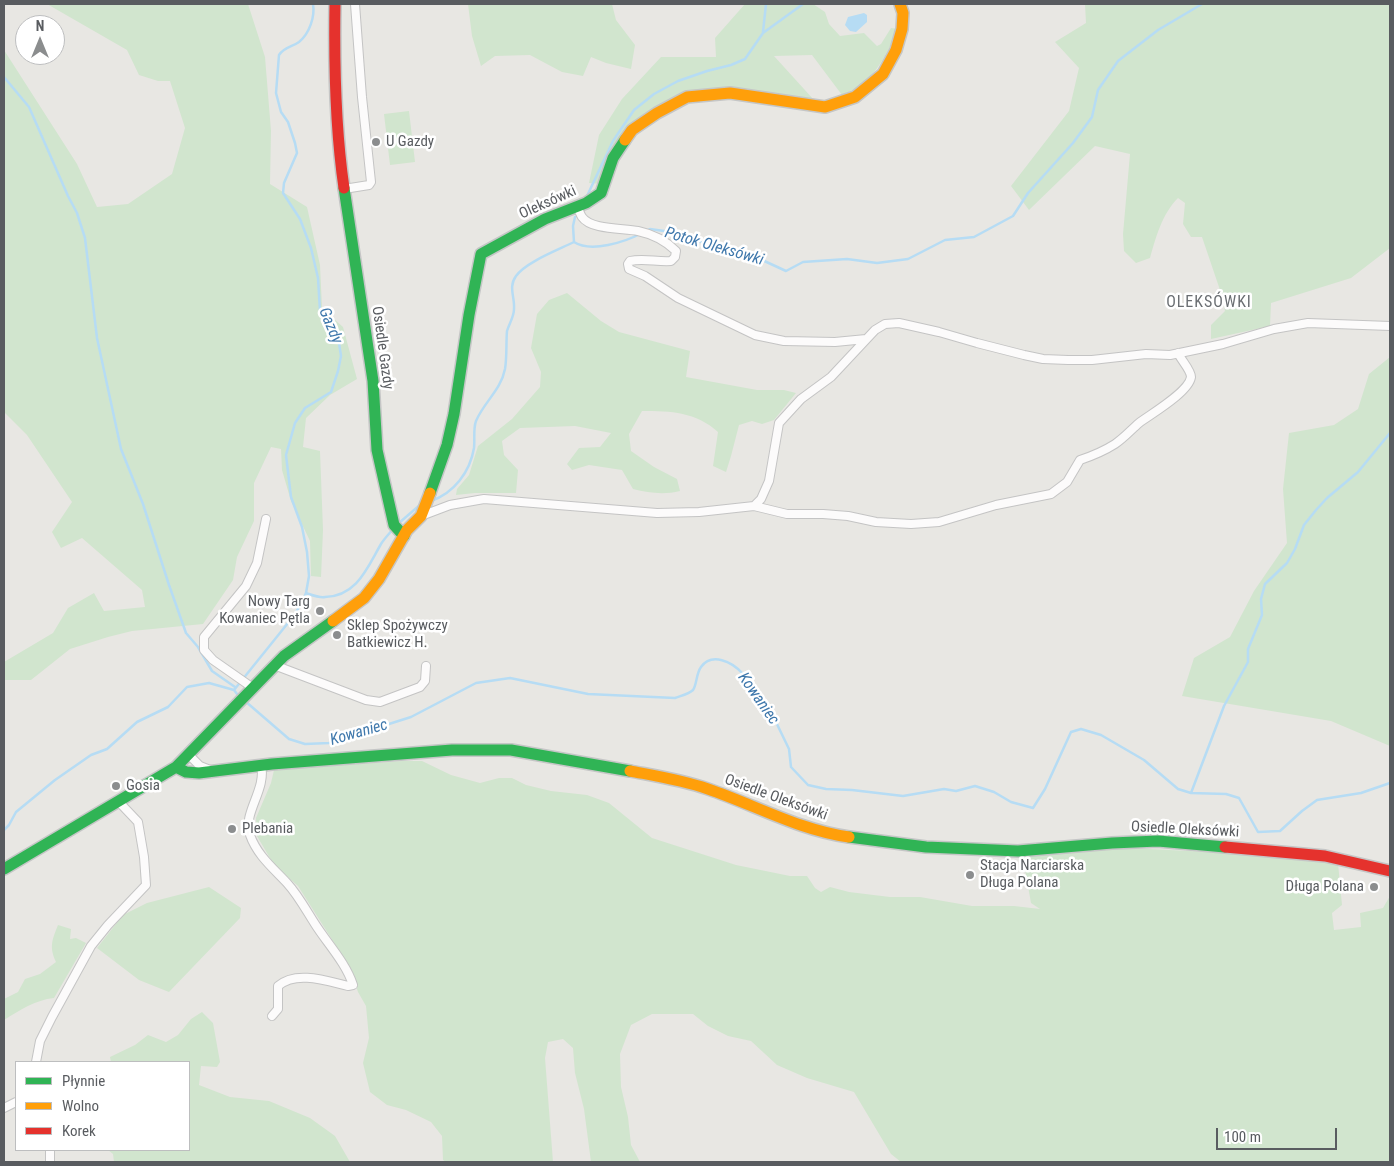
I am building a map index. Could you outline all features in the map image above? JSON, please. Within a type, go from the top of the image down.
[{"type":"street","name":"Osiedle Gazdy","points":[[336,4],[334,53],[339,156],[373,381],[377,450],[399,531]]},
{"type":"street","points":[[344,189],[369,185],[371,182],[354,4]]},
{"type":"street","name":"Oleksówki","points":[[399,531],[421,516],[447,445],[481,254],[545,218],[586,204],[601,193],[613,158],[632,130],[657,113],[687,97],[730,93],[825,107],[855,97],[883,74],[896,50],[902,29],[903,13],[900,4]]},
{"type":"street","points":[[577,206],[582,218],[593,225],[642,232],[670,245],[676,251],[675,257],[671,262],[630,260],[628,264],[629,269],[645,276],[678,298],[755,335],[784,342],[836,342],[866,339]]},
{"type":"street","points":[[754,506],[761,499],[769,480],[779,422],[802,399],[831,377],[875,330],[885,324],[899,323],[1043,359],[1092,360],[1146,354],[1178,354],[1308,323],[1390,326]]},
{"type":"street","points":[[421,516],[450,505],[484,499],[657,513],[699,512],[754,506],[787,514],[848,516],[876,522],[911,524],[939,522],[996,505],[1050,494],[1067,482],[1080,460],[1116,443],[1138,424],[1167,404],[1184,388],[1191,380],[1190,373],[1178,354]]},
{"type":"street","points":[[250,687],[213,660],[204,650],[204,637],[246,586],[257,563],[266,519]]},
{"type":"street","points":[[4,869],[176,767],[238,703],[250,687],[295,646],[364,598],[379,579],[399,531]]},
{"type":"street","points":[[274,665],[366,700],[380,702],[420,687],[425,681],[426,666]]},
{"type":"street","name":"Osiedle Oleksówki","points":[[176,767],[186,772],[199,773],[261,765],[452,750],[511,750],[675,779],[708,789],[808,828],[842,836],[926,847],[1008,851],[1158,841],[1325,856],[1390,871]]},
{"type":"street","points":[[189,755],[200,766],[212,771]]},
{"type":"street","points":[[261,765],[263,775],[249,820],[249,834],[258,851],[270,867],[288,883],[302,902],[337,955],[353,985],[348,986],[313,978],[288,980],[278,986],[278,1009],[272,1016]]},
{"type":"street","points":[[36,1061],[40,1041],[91,946],[146,885],[138,822],[119,802]]},
{"type":"green space","points":[[47,4],[248,4],[265,57],[271,131],[270,184],[307,207],[320,265],[322,308],[343,327],[357,379],[330,395],[306,418],[303,447],[320,451],[323,530],[321,577],[311,576],[310,541],[291,501],[282,470],[281,449],[271,447],[254,483],[254,521],[237,557],[233,580],[203,624],[132,631],[108,637],[70,649],[31,680],[4,680],[4,662],[53,633],[68,608],[94,593],[104,611],[145,607],[142,590],[82,538],[61,548],[52,532],[72,502],[27,435],[4,412],[4,50],[77,164],[97,207],[128,204],[172,174],[185,128],[170,81],[158,81],[139,75],[127,50]]},
{"type":"green space","points":[[468,4],[612,4],[616,20],[635,45],[631,69],[591,57],[583,76],[562,72],[530,55],[495,56],[481,66],[472,36]]},
{"type":"green space","points":[[745,4],[813,4],[825,12],[829,24],[840,36],[864,33],[877,46],[881,44],[891,28],[899,29],[883,59],[871,76],[854,89],[842,95],[812,55],[774,56],[814,100],[775,93],[703,91],[643,117],[602,184],[589,183],[599,135],[622,99],[661,57],[716,57],[715,38]]},
{"type":"green space","points":[[1085,4],[1390,4],[1390,248],[1351,278],[1271,303],[1270,326],[1211,339],[1211,325],[1225,311],[1202,237],[1191,237],[1183,224],[1185,203],[1178,198],[1172,204],[1160,226],[1150,258],[1136,263],[1124,251],[1123,234],[1130,154],[1095,146],[1029,210],[1011,186],[1069,111],[1079,68],[1055,42],[1086,23]]},
{"type":"green space","points":[[409,111],[415,162],[390,165],[384,114]]},
{"type":"green space","points":[[567,293],[601,321],[619,332],[690,351],[686,377],[757,390],[784,390],[796,393],[774,420],[762,424],[752,421],[739,425],[726,472],[713,466],[718,432],[710,425],[683,414],[663,411],[642,411],[629,434],[631,451],[654,467],[677,479],[680,491],[656,493],[633,489],[622,470],[589,465],[572,470],[567,464],[579,448],[600,447],[611,433],[575,426],[520,428],[502,441],[504,455],[518,470],[516,493],[456,495],[457,489],[469,475],[478,446],[512,419],[540,387],[541,372],[531,348],[537,314],[549,300]]},
{"type":"green space","points":[[1390,357],[1390,746],[1331,721],[1182,696],[1194,658],[1230,637],[1254,591],[1287,543],[1283,489],[1289,433],[1334,425],[1358,409],[1369,374]]},
{"type":"green space","points":[[422,761],[451,775],[480,783],[499,778],[512,778],[526,785],[551,791],[587,795],[609,803],[652,838],[736,865],[790,876],[807,876],[815,888],[821,892],[830,887],[849,892],[890,897],[920,897],[972,906],[1014,906],[1040,909],[1031,903],[1022,853],[1128,848],[1231,853],[1338,863],[1342,905],[1332,913],[1334,930],[1361,927],[1360,913],[1383,908],[1390,896],[1390,1162],[901,1162],[891,1154],[854,1092],[807,1078],[777,1065],[751,1041],[728,1036],[708,1026],[693,1014],[652,1014],[631,1025],[620,1054],[621,1087],[628,1117],[631,1145],[640,1162],[591,1162],[584,1109],[575,1073],[573,1048],[563,1039],[548,1042],[545,1058],[553,1162],[446,1162],[443,1160],[442,1136],[431,1122],[406,1110],[387,1105],[370,1092],[363,1063],[369,1038],[366,1006],[358,992],[350,968],[298,886],[274,865],[257,836],[256,818],[271,783],[274,770]]},
{"type":"green space","points":[[209,887],[241,908],[240,918],[169,992],[139,980],[97,948],[123,915],[147,903]]},
{"type":"green space","points":[[58,925],[71,929],[70,939],[76,938],[86,943],[54,998],[34,1003],[4,1020],[4,999],[18,992],[25,979],[40,974],[56,962],[52,944]]},
{"type":"green space","points":[[202,1012],[213,1023],[220,1062],[217,1067],[201,1066],[199,1085],[230,1097],[269,1101],[310,1118],[335,1136],[350,1162],[114,1162],[113,1154],[109,1151],[190,1151],[190,1061],[111,1061],[110,1057],[135,1045],[148,1035],[166,1042],[178,1035],[191,1019]]},
{"type":"water","points":[[864,13],[867,15],[867,22],[856,32],[850,31],[845,25],[848,17]]},
{"type":"waterway","name":"Gazdy","points":[[234,690],[292,618],[306,593],[309,576],[307,552],[302,527],[291,497],[286,455],[295,423],[305,408],[331,392],[341,356],[339,343],[324,323],[320,311],[318,278],[311,248],[300,219],[283,193],[284,183],[297,153],[288,122],[281,112],[276,93],[279,55],[299,42],[306,34],[312,19],[313,4]]},
{"type":"waterway","points":[[763,32],[766,4]]},
{"type":"waterway","points":[[587,196],[613,141],[634,110],[654,94],[678,81],[745,59],[763,33],[803,4]]},
{"type":"waterway","name":"Potok Oleksówki","points":[[646,231],[650,229],[664,231],[760,259],[786,271],[803,262],[847,259],[877,263],[908,259],[945,240],[974,237],[1013,216],[1028,193],[1073,143],[1092,117],[1098,90],[1118,61],[1158,30],[1202,4]]},
{"type":"waterway","points":[[4,77],[29,107],[77,213],[85,238],[97,338],[121,449],[143,504],[186,633],[198,647],[212,671],[235,687]]},
{"type":"waterway","points":[[574,242],[573,226],[575,217]]},
{"type":"waterway","name":"Potok Oleksówki","points":[[431,501],[447,493],[460,481],[465,473],[474,448],[476,421],[503,376],[506,364],[507,331],[514,312],[512,284],[516,276],[535,261],[574,242],[589,246],[608,245],[627,240],[642,233]]},
{"type":"waterway","points":[[1191,793],[1224,706],[1248,662],[1248,649],[1262,615],[1261,599],[1265,584],[1287,563],[1295,549],[1304,525],[1316,510],[1327,498],[1358,472],[1390,433]]},
{"type":"waterway","name":"Potok Oleksówki","points":[[399,523],[421,504]]},
{"type":"waterway","name":"Potok Oleksówki","points":[[306,593],[325,597],[345,592],[360,579],[382,542],[393,529]]},
{"type":"waterway","name":"Kowaniec","points":[[245,701],[289,739],[305,744],[329,743],[411,717],[476,683],[510,678],[588,694],[675,698],[693,690],[701,667],[706,662],[716,659],[728,662],[742,673],[774,718],[789,749],[791,767],[808,785],[826,789],[903,796],[944,789],[956,791],[975,786],[994,792],[1011,802],[1033,808],[1045,789],[1071,732],[1081,729],[1101,735],[1144,760],[1178,789],[1191,793],[1226,794],[1239,798],[1258,832],[1280,831],[1317,800],[1361,793],[1390,783]]},
{"type":"waterway","name":"Kowaniec","points":[[4,830],[16,812],[55,780],[91,755],[107,749],[137,722],[168,707],[187,687],[209,683],[234,690],[240,698]]},
{"type":"traffic: fast","points":[[430,493],[447,445],[454,414],[469,315],[481,254],[545,219],[586,203],[601,193],[613,158],[625,140]]},
{"type":"traffic: fast","points":[[344,188],[373,381],[377,450],[394,525],[404,536]]},
{"type":"traffic: fast","points":[[4,869],[176,767],[284,656],[333,621]]},
{"type":"traffic: fast","points":[[176,767],[186,772],[199,773],[272,764],[452,750],[511,750],[630,771]]},
{"type":"traffic: fast","points":[[849,837],[926,847],[1018,851],[1158,841],[1225,847]]},
{"type":"traffic: slow","points":[[625,140],[632,130],[657,113],[687,97],[730,93],[825,107],[855,97],[883,74],[896,50],[902,29],[903,13],[900,4]]},
{"type":"traffic: slow","points":[[333,621],[364,598],[379,579],[407,530],[421,516],[430,493]]},
{"type":"traffic: slow","points":[[630,771],[669,778],[698,786],[812,829],[849,837]]},
{"type":"traffic: jam","points":[[335,4],[336,96],[344,188]]},
{"type":"traffic: jam","points":[[1225,847],[1325,856],[1390,871]]},
{"type":"place","name":"U Gazdy","points":[[376,142]]},
{"type":"place","name":"Nowy Targ Kowaniec Pętla","points":[[320,611]]},
{"type":"place","name":"Sklep Spożywczy Batkiewicz H.","points":[[337,635]]},
{"type":"place","name":"Gosia","points":[[116,786]]},
{"type":"place","name":"Plebania","points":[[232,829]]},
{"type":"place","name":"Stacja Narciarska Długa Polana","points":[[970,875]]},
{"type":"place","name":"Długa Polana","points":[[1374,887]]},
{"type":"district","name":"OLEKSÓWKI","points":[[1209,303]]}]
